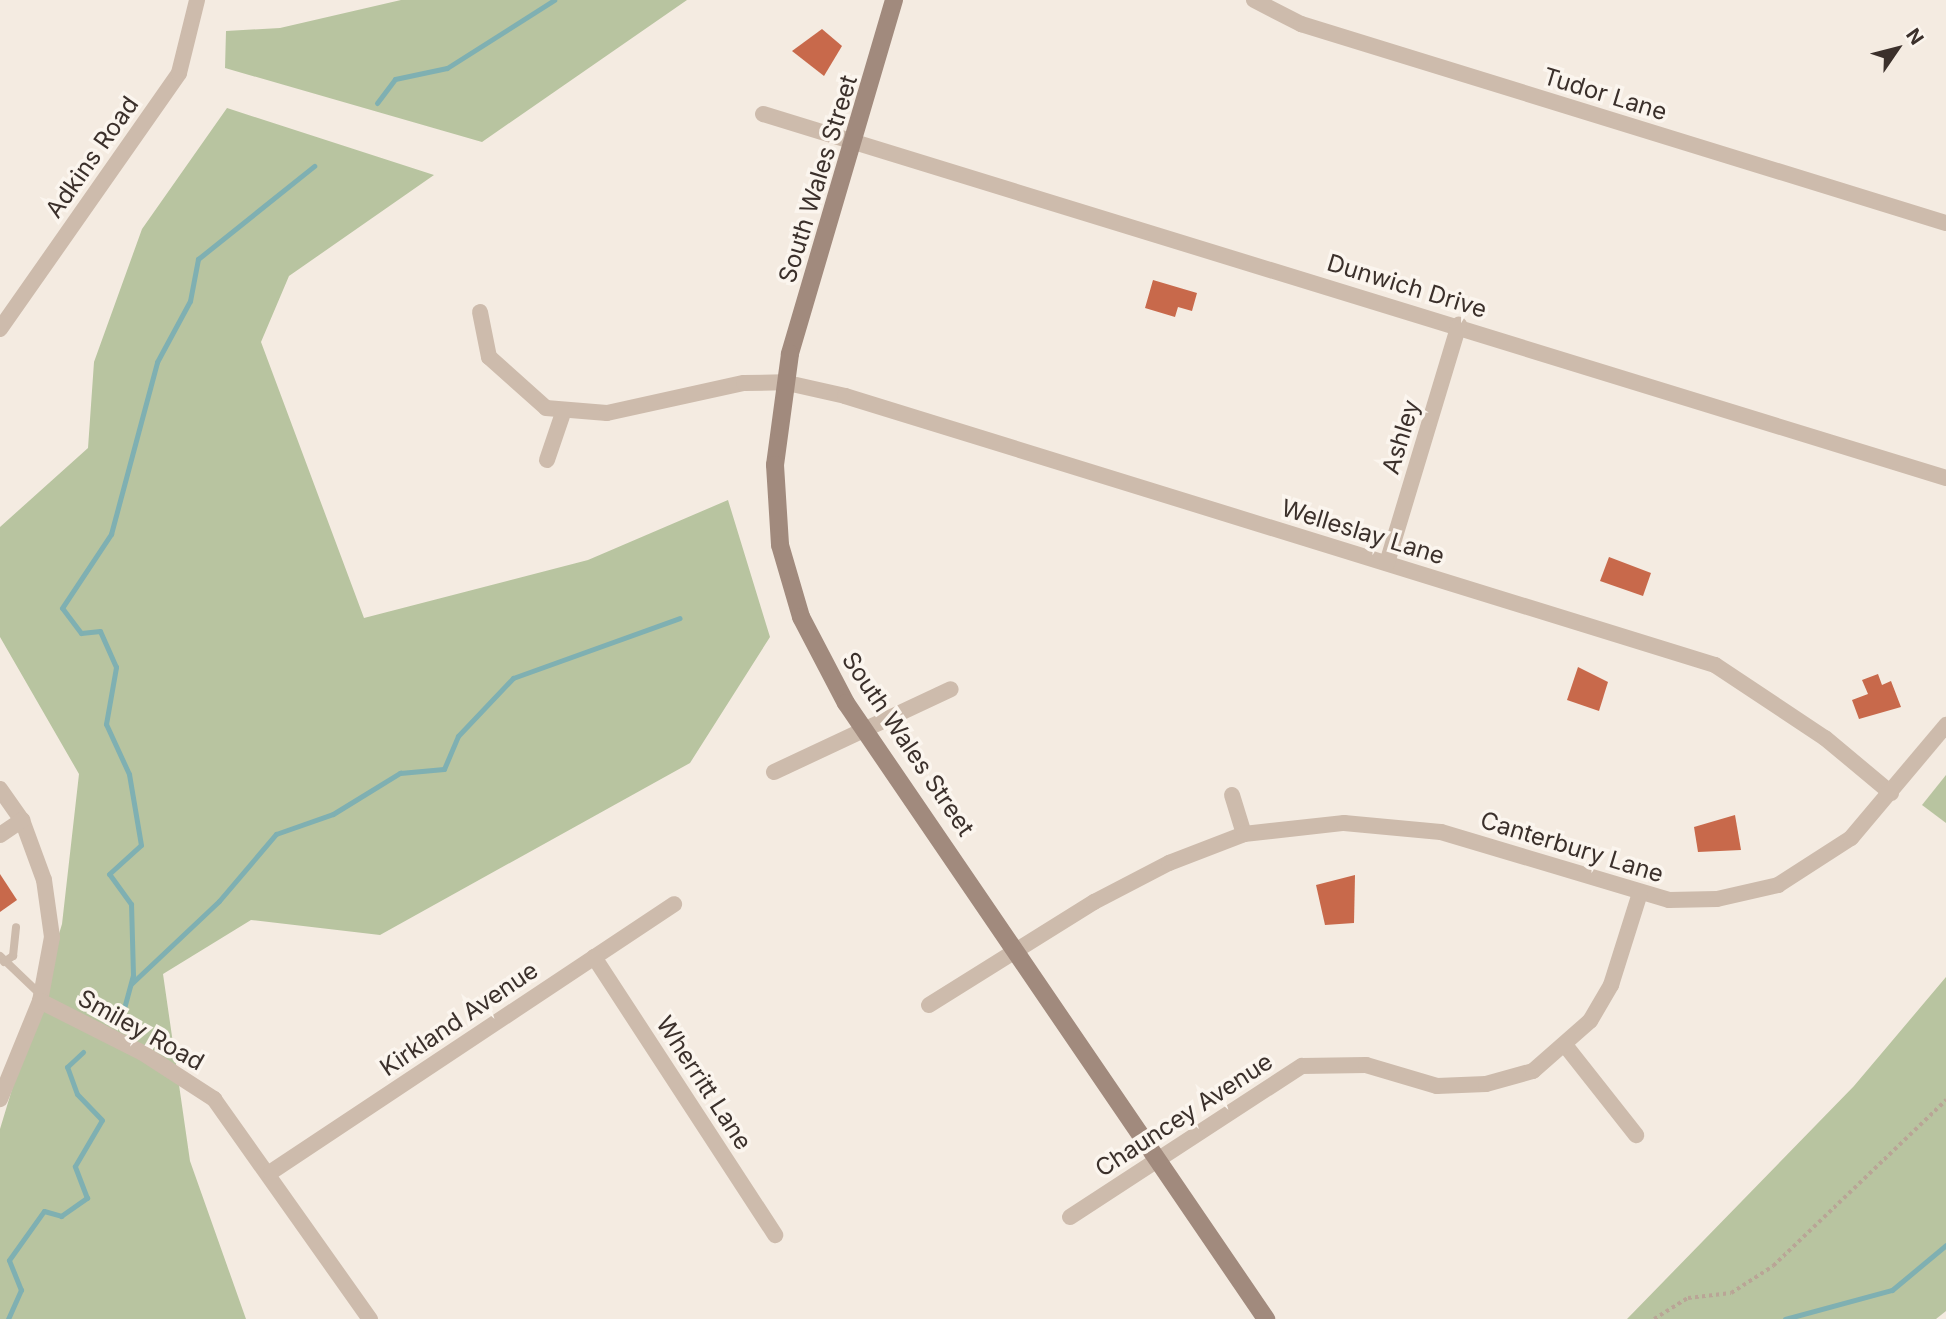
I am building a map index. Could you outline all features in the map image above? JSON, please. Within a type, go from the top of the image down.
[{"type":"street","name":"Adkins Road","points":[[0,329],[178,73],[197,0]]},
{"type":"street","name":"South Wales Street","points":[[894,0],[790,354],[775,465],[780,545],[801,617],[862,726],[1019,949],[1266,1319]]},
{"type":"street","name":"Tudor Lane","points":[[1254,0],[1301,24],[1946,223]]},
{"type":"street","name":"Dunwich Drive","points":[[763,114],[1459,325],[1946,478]]},
{"type":"street","points":[[480,312],[489,357],[529,398],[563,413],[547,460]]},
{"type":"street","name":"Ashley","points":[[1387,563],[1459,325]]},
{"type":"street","name":"Welleslay Lane","points":[[563,413],[637,408],[733,384],[788,383],[1387,563],[1715,665],[1825,738],[1891,793]]},
{"type":"street","points":[[774,772],[862,726],[951,689]]},
{"type":"street","name":"Canterbury Lane","points":[[929,1005],[1019,949],[1169,863],[1244,834],[1344,823],[1441,832],[1640,893],[1717,899],[1778,885],[1851,838],[1946,725]]},
{"type":"street","name":"Smiley Road","points":[[0,789],[22,820],[44,880],[51,937],[41,998],[143,1053],[214,1099],[271,1172],[370,1319]]},
{"type":"street","points":[[1232,795],[1244,834]]},
{"type":"street","points":[[0,835],[22,820]]},
{"type":"street","name":"Chauncey Avenue","points":[[1070,1217],[1158,1157],[1302,1066],[1366,1065],[1437,1086],[1486,1084],[1532,1072],[1590,1021],[1611,985],[1640,893]]},
{"type":"street","name":"Kirkland Avenue","points":[[271,1172],[674,904]]},
{"type":"street","name":"Wherritt Lane","points":[[594,957],[775,1235]]},
{"type":"street","points":[[0,1099],[41,998]]},
{"type":"street","points":[[1565,1045],[1636,1135]]},
{"type":"lane","points":[[2,959],[13,957],[16,927]]},
{"type":"lane","points":[[2,959],[41,998]]},
{"type":"path","points":[[1654,1319],[1688,1298],[1731,1293],[1773,1266],[1946,1100]]},
{"type":"green space","points":[[401,0],[687,0],[482,142],[225,68],[226,31],[280,28]]},
{"type":"green space","points":[[227,108],[434,175],[289,276],[261,342],[364,618],[588,560],[728,500],[770,637],[690,763],[380,935],[251,920],[163,974],[190,1161],[246,1319],[0,1319],[0,1129],[62,924],[79,774],[0,637],[0,527],[88,448],[94,362],[142,229]]},
{"type":"green space","points":[[1946,775],[1946,823],[1922,805]]},
{"type":"green space","points":[[1946,977],[1946,1311],[1936,1319],[1627,1319],[1854,1086]]},
{"type":"building","points":[[822,29],[842,46],[824,76],[792,51]]},
{"type":"building","points":[[1153,280],[1197,293],[1192,311],[1178,307],[1175,317],[1145,308]]},
{"type":"building","points":[[1609,557],[1651,573],[1643,596],[1600,581]]},
{"type":"building","points":[[1578,667],[1608,682],[1599,711],[1567,700]]},
{"type":"building","points":[[1878,674],[1882,685],[1891,681],[1901,707],[1859,719],[1852,700],[1868,694],[1862,680]]},
{"type":"building","points":[[1735,815],[1741,850],[1698,852],[1694,827]]},
{"type":"building","points":[[0,874],[17,900],[0,912]]},
{"type":"building","points":[[1355,875],[1354,923],[1325,925],[1316,885]]},
{"type":"waterway","points":[[377,103],[395,79],[447,68],[554,0]]},
{"type":"waterway","points":[[120,1023],[133,975],[131,904],[109,874],[141,845],[129,774],[106,724],[116,667],[100,631],[81,633],[62,608],[111,534],[157,362],[190,301],[198,259],[314,166]]},
{"type":"waterway","points":[[131,984],[219,901],[276,834],[333,814],[400,773],[444,769],[458,736],[513,678],[680,618]]},
{"type":"waterway","points":[[8,1319],[21,1290],[9,1260],[44,1211],[61,1216],[87,1198],[75,1166],[102,1120],[77,1094],[67,1067],[83,1052]]},
{"type":"waterway","points":[[1785,1319],[1892,1290],[1946,1245]]}]
